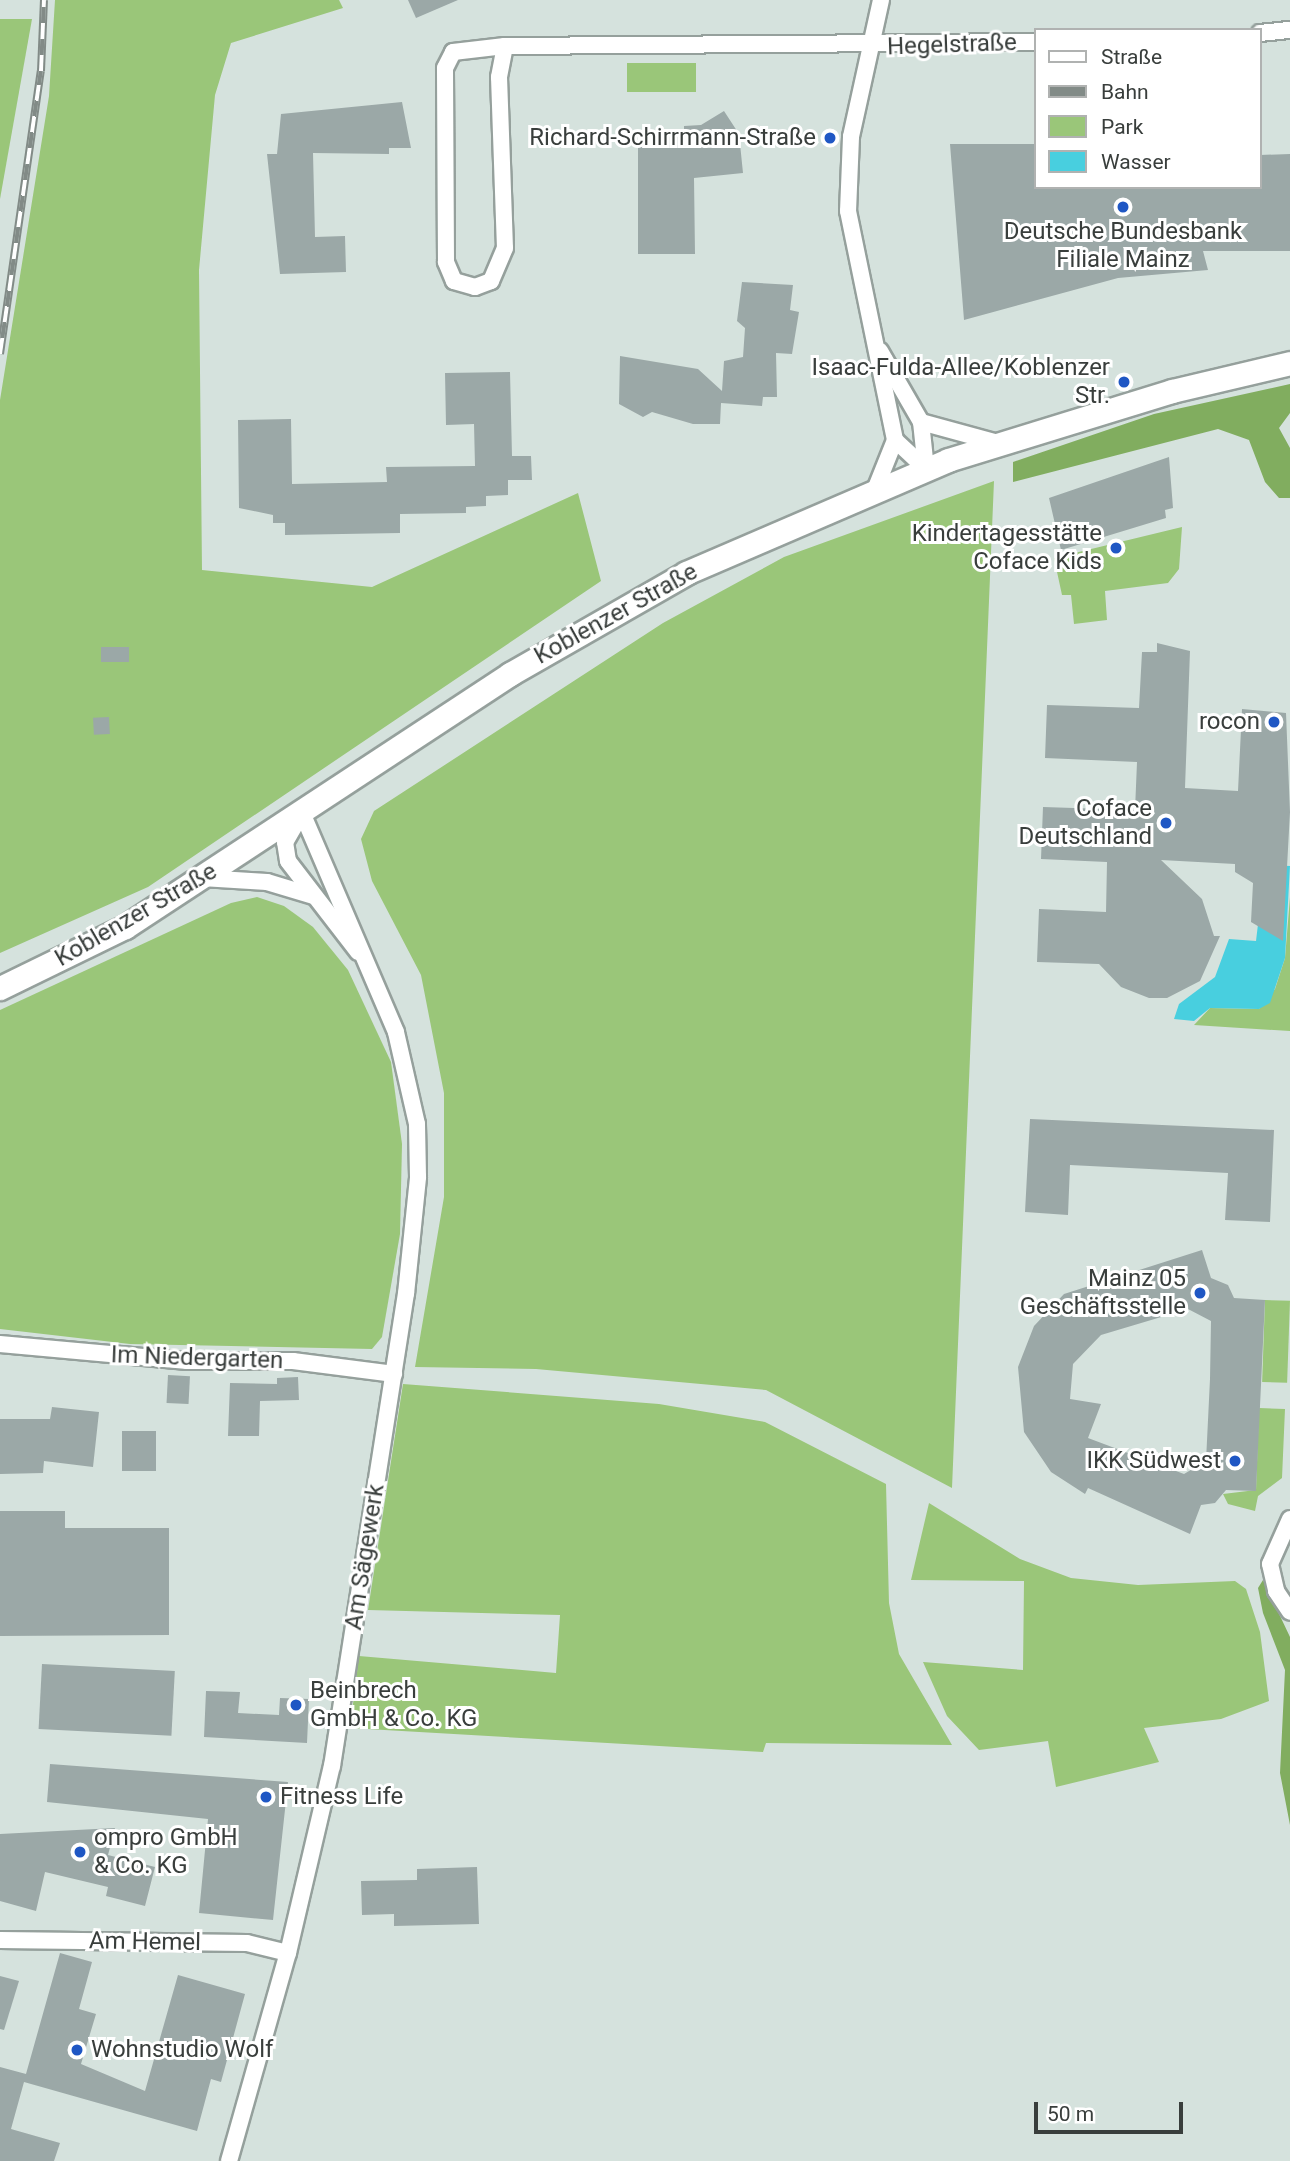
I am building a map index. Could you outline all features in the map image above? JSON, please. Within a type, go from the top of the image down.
[{"type":"main road","name":"Koblenzer Straße","points":[[0,988],[125,927],[580,631],[686,573],[875,490],[1000,442],[1290,363]]},
{"type":"street","points":[[875,490],[895,440],[848,211],[851,137],[881,0]]},
{"type":"street","points":[[1262,33],[1290,30]]},
{"type":"street","name":"Hegelstraße","points":[[869,47],[1034,42]]},
{"type":"street","points":[[505,46],[499,77],[505,248],[491,281],[475,287],[454,281],[446,262],[445,68],[453,52],[505,46],[869,47]]},
{"type":"street","points":[[874,340],[921,422],[926,469]]},
{"type":"street","points":[[921,422],[958,437],[1000,442]]},
{"type":"street","points":[[895,440],[926,469]]},
{"type":"street","name":"Am Sägewerk","points":[[302,813],[287,834],[285,854],[314,897],[358,952]]},
{"type":"street","name":"Am Sägewerk","points":[[229,2161],[288,1953],[332,1766],[415,1225],[417,1124],[391,1018],[358,952],[302,813]]},
{"type":"street","points":[[202,878],[267,882],[314,897]]},
{"type":"street","name":"Im Niedergarten","points":[[0,1344],[187,1361],[293,1361],[394,1374]]},
{"type":"street","points":[[1289,1613],[1270,1564],[1290,1518]]},
{"type":"street","name":"Am Hemel","points":[[0,1940],[247,1943],[288,1953]]},
{"type":"green space","points":[[55,0],[339,0],[343,8],[231,43],[215,95],[199,270],[202,570],[372,587],[578,493],[601,581],[148,887],[0,953],[0,400],[49,96]]},
{"type":"green space","points":[[0,19],[32,19],[0,199]]},
{"type":"green space","points":[[627,63],[696,63],[696,92],[627,92]]},
{"type":"green space","points":[[1290,384],[1290,413],[1279,428],[1290,448],[1290,498],[1279,498],[1265,482],[1249,440],[1218,429],[1013,482],[1013,462],[1154,414]]},
{"type":"green space","points":[[994,481],[952,1488],[766,1390],[536,1369],[415,1367],[444,1197],[444,1093],[421,975],[372,881],[361,839],[374,811],[663,623],[784,557]]},
{"type":"green space","points":[[1182,527],[1179,569],[1168,583],[1105,591],[1107,620],[1074,624],[1071,595],[1062,595],[1054,558]]},
{"type":"green space","points":[[257,897],[284,906],[313,927],[348,970],[391,1062],[402,1144],[400,1234],[382,1337],[372,1349],[130,1344],[0,1329],[0,1010],[231,903]]},
{"type":"green space","points":[[1290,897],[1290,1031],[1194,1025],[1210,1008],[1259,1009],[1275,989],[1285,958]]},
{"type":"green space","points":[[1265,1300],[1290,1301],[1287,1383],[1262,1382]]},
{"type":"green space","points":[[403,1384],[659,1404],[765,1422],[886,1484],[889,1603],[899,1654],[952,1745],[766,1743],[763,1752],[350,1728],[359,1656],[556,1673],[560,1615],[368,1610]]},
{"type":"green space","points":[[1259,1408],[1285,1409],[1282,1478],[1258,1496],[1255,1511],[1228,1504],[1223,1494],[1256,1490]]},
{"type":"green space","points":[[929,1503],[1020,1559],[1071,1578],[1138,1585],[1235,1581],[1246,1589],[1260,1632],[1269,1701],[1221,1719],[1144,1728],[1159,1762],[1056,1787],[1048,1741],[979,1750],[947,1716],[923,1662],[1023,1670],[1024,1581],[911,1580]]},
{"type":"green space","points":[[1263,1580],[1290,1637],[1290,1825],[1280,1773],[1285,1670],[1263,1613],[1258,1588]]},
{"type":"water","points":[[1265,865],[1290,866],[1285,958],[1270,1003],[1259,1009],[1210,1008],[1194,1021],[1174,1019],[1179,1004],[1215,977],[1229,939],[1256,941]]},
{"type":"building","points":[[408,0],[458,0],[416,18]]},
{"type":"building","points":[[402,102],[411,148],[389,148],[389,154],[313,153],[315,237],[345,236],[346,272],[280,274],[267,154],[277,154],[281,114]]},
{"type":"building","points":[[724,111],[739,134],[743,173],[694,178],[695,254],[638,254],[638,148],[648,136],[684,135],[684,126],[701,125]]},
{"type":"building","name":"Deutsche Bundesbank Filiale Mainz","points":[[950,144],[1034,144],[1034,189],[1262,189],[1262,155],[1290,154],[1290,251],[1203,251],[1208,270],[1118,278],[964,320]]},
{"type":"building","points":[[742,282],[793,285],[790,310],[799,312],[792,354],[776,353],[777,397],[763,397],[762,406],[721,403],[720,424],[693,424],[652,412],[643,417],[619,404],[620,356],[698,369],[722,391],[724,361],[743,357],[745,328],[737,321]]},
{"type":"building","points":[[510,372],[512,456],[531,456],[532,480],[508,480],[508,495],[486,496],[486,506],[466,507],[466,513],[400,514],[400,533],[285,535],[285,523],[273,523],[273,515],[239,508],[238,420],[291,419],[292,484],[387,482],[386,467],[475,466],[474,424],[446,425],[445,373]]},
{"type":"building","points":[[1169,457],[1173,508],[1165,510],[1166,518],[1061,550],[1049,498]]},
{"type":"building","name":"Coface Deutschland","points":[[1157,643],[1190,651],[1185,788],[1238,791],[1242,709],[1286,713],[1290,812],[1283,941],[1251,922],[1253,883],[1235,872],[1235,864],[1161,860],[1202,899],[1214,936],[1220,936],[1200,981],[1167,998],[1149,998],[1121,987],[1099,964],[1037,962],[1039,909],[1106,912],[1107,862],[1041,859],[1043,807],[1135,810],[1137,762],[1045,758],[1047,705],[1139,708],[1142,652],[1157,652]]},
{"type":"building","points":[[101,647],[129,647],[129,662],[101,662]]},
{"type":"building","points":[[109,717],[110,734],[94,735],[93,718]]},
{"type":"building","points":[[1030,1119],[1274,1130],[1270,1222],[1225,1220],[1228,1173],[1070,1165],[1068,1215],[1025,1212]]},
{"type":"building","points":[[1202,1250],[1211,1278],[1228,1285],[1234,1298],[1265,1300],[1256,1491],[1226,1490],[1215,1503],[1201,1505],[1190,1534],[1088,1488],[1085,1494],[1051,1472],[1024,1432],[1018,1367],[1034,1326],[1064,1294]],"holes":[[[1188,1309],[1211,1321],[1206,1461],[1184,1474],[1088,1438],[1101,1404],[1070,1399],[1073,1364],[1101,1335]]]},
{"type":"building","points":[[168,1375],[190,1376],[189,1404],[167,1403]]},
{"type":"building","points":[[298,1377],[299,1400],[260,1401],[259,1436],[228,1436],[230,1383],[277,1384],[277,1378]]},
{"type":"building","points":[[52,1407],[99,1412],[93,1467],[44,1461],[43,1473],[0,1474],[0,1419],[50,1419]]},
{"type":"building","points":[[122,1431],[156,1431],[156,1471],[122,1471]]},
{"type":"building","points":[[0,1511],[65,1511],[65,1528],[169,1528],[169,1635],[0,1636]]},
{"type":"building","points":[[42,1664],[175,1671],[171,1736],[39,1729]]},
{"type":"building","points":[[206,1691],[240,1692],[238,1713],[279,1715],[280,1698],[309,1699],[307,1743],[204,1737]]},
{"type":"building","points":[[50,1764],[288,1782],[273,1920],[199,1913],[208,1819],[47,1802]]},
{"type":"building","points":[[115,1828],[108,1855],[155,1867],[145,1906],[106,1896],[108,1887],[45,1872],[36,1911],[0,1901],[0,1834]]},
{"type":"building","points":[[477,1867],[479,1924],[394,1926],[394,1914],[362,1915],[361,1881],[417,1880],[417,1869]]},
{"type":"building","points":[[60,1953],[92,1962],[79,2009],[96,2014],[81,2064],[145,2091],[178,1975],[245,1994],[221,2082],[211,2079],[197,2131],[24,2082],[11,2129],[60,2143],[54,2161],[0,2161],[0,2067],[26,2074]]},
{"type":"building","points":[[0,1976],[19,1981],[4,2030],[0,2029]]},
{"type":"railway","points":[[0,354],[41,71],[44,0]]},
{"type":"place","name":"Richard-Schirrmann-Straße","points":[[830,138]]},
{"type":"place","name":"Deutsche Bundesbank Filiale Mainz","points":[[1123,207]]},
{"type":"place","name":"Isaac-Fulda-Allee/Koblenzer Str.","points":[[1124,382]]},
{"type":"place","name":"Kindertagesstätte Coface Kids","points":[[1116,548]]},
{"type":"place","name":"rocon","points":[[1274,722]]},
{"type":"place","name":"Coface Deutschland","points":[[1166,823]]},
{"type":"place","name":"Mainz 05 Geschäftsstelle","points":[[1200,1293]]},
{"type":"place","name":"IKK Südwest","points":[[1235,1461]]},
{"type":"place","name":"Beinbrech GmbH & Co. KG","points":[[296,1705]]},
{"type":"place","name":"Fitness Life","points":[[266,1797]]},
{"type":"place","name":"ompro GmbH & Co. KG","points":[[80,1852]]},
{"type":"place","name":"Wohnstudio Wolf","points":[[77,2050]]}]
